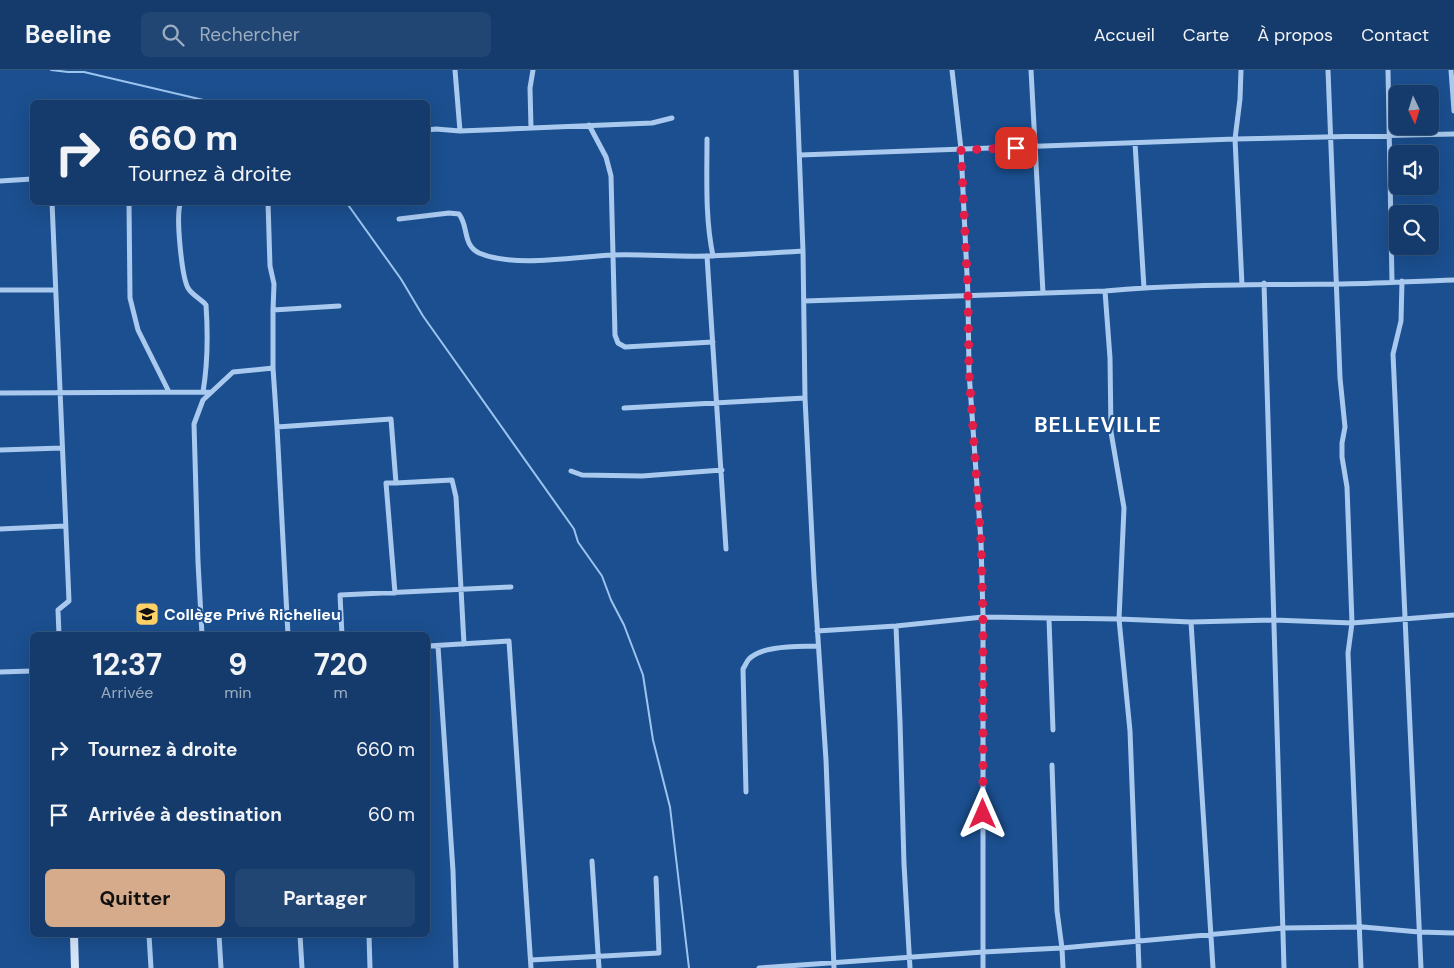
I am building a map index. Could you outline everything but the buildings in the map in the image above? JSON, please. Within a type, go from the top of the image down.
[{"type":"street","points":[[456,70],[460,131]]},
{"type":"street","points":[[531,128],[530,88],[533,70]]},
{"type":"street","points":[[796,70],[803,251],[805,398],[817,646],[826,760],[834,966]]},
{"type":"street","points":[[952,70],[961,150],[968,296],[969,372],[977,474],[983,617],[983,968]]},
{"type":"street","points":[[1031,70],[1043,293]]},
{"type":"street","points":[[1241,70],[1240,99],[1235,139],[1242,284]]},
{"type":"street","points":[[1328,70],[1340,385],[1345,427],[1342,457],[1347,487],[1352,623],[1348,653],[1362,968]]},
{"type":"street","points":[[1388,70],[1392,282]]},
{"type":"street","points":[[1451,70],[1454,111]]},
{"type":"street","points":[[430,130],[460,131],[652,123],[672,118]]},
{"type":"street","points":[[589,125],[606,157],[611,176],[615,335],[618,343],[625,346],[713,342]]},
{"type":"street","points":[[800,155],[1235,139],[1454,134]]},
{"type":"street","points":[[708,139],[707,199],[713,342],[726,550]]},
{"type":"street","points":[[1135,143],[1144,288]]},
{"type":"street","points":[[0,181],[30,179]]},
{"type":"street","points":[[52,205],[54,290],[69,601],[58,610],[59,632]]},
{"type":"street","points":[[129,205],[130,298],[138,330],[169,392]]},
{"type":"street","points":[[180,205],[178,223],[184,272],[188,287],[206,304],[208,339],[207,367],[203,392]]},
{"type":"street","points":[[268,205],[270,266],[274,284],[273,368],[288,632]]},
{"type":"street","points":[[399,219],[449,213],[459,214],[464,221],[466,239],[470,246],[479,252],[502,259],[532,260],[614,255],[710,256],[803,251]]},
{"type":"street","points":[[804,302],[1242,284],[1337,284],[1454,280]]},
{"type":"street","points":[[1402,281],[1401,321],[1393,354],[1421,968]]},
{"type":"street","points":[[1264,284],[1284,968]]},
{"type":"street","points":[[0,290],[54,290]]},
{"type":"street","points":[[1104,291],[1110,358],[1111,432],[1124,508],[1119,619],[1130,731],[1138,968]]},
{"type":"street","points":[[273,310],[339,306]]},
{"type":"street","points":[[202,632],[194,424],[203,400],[233,372],[273,368]]},
{"type":"street","points":[[0,393],[211,392]]},
{"type":"street","points":[[624,408],[805,398]]},
{"type":"street","points":[[277,427],[392,419],[396,483]]},
{"type":"street","points":[[0,450],[62,448]]},
{"type":"street","points":[[571,471],[582,475],[642,476],[722,470]]},
{"type":"street","points":[[395,593],[386,483],[452,480],[456,497],[464,644]]},
{"type":"street","points":[[0,529],[65,526]]},
{"type":"street","points":[[342,632],[340,595],[511,587]]},
{"type":"street","points":[[817,631],[896,626],[983,617],[1191,622],[1274,620],[1352,623],[1454,616]]},
{"type":"street","points":[[1049,619],[1053,730]]},
{"type":"street","points":[[1191,622],[1213,968]]},
{"type":"street","points":[[896,626],[904,864],[910,968]]},
{"type":"street","points":[[430,646],[509,641],[531,968]]},
{"type":"street","points":[[438,646],[453,871],[456,968]]},
{"type":"street","points":[[746,792],[743,669],[749,659],[758,652],[817,646]]},
{"type":"street","points":[[0,672],[30,670]]},
{"type":"street","points":[[1052,765],[1057,911],[1062,948],[1062,968]]},
{"type":"street","points":[[592,861],[599,968]]},
{"type":"street","points":[[531,960],[659,953],[656,878]]},
{"type":"street","points":[[759,968],[834,966],[910,958],[1062,948],[1283,928],[1360,928],[1454,933]]},
{"type":"street","points":[[74,937],[76,968]]},
{"type":"street","points":[[149,937],[151,968]]},
{"type":"street","points":[[219,937],[221,968]]},
{"type":"street","points":[[300,937],[302,968]]},
{"type":"street","points":[[369,937],[370,968]]},
{"type":"waterway","points":[[51,70],[84,72],[203,100]]},
{"type":"waterway","points":[[348,205],[401,279],[423,316],[574,529],[578,542],[602,576],[611,600],[624,625],[643,675],[653,740],[670,807],[689,968]]},
{"type":"place","name":"Collège Privé Richelieu","points":[[147,614]]},
{"type":"district","name":"BELLEVILLE","points":[[1098,425]]},
{"type":"route","points":[[983,814],[981,542],[969,372],[968,296],[961,150],[1016,148]]}]
